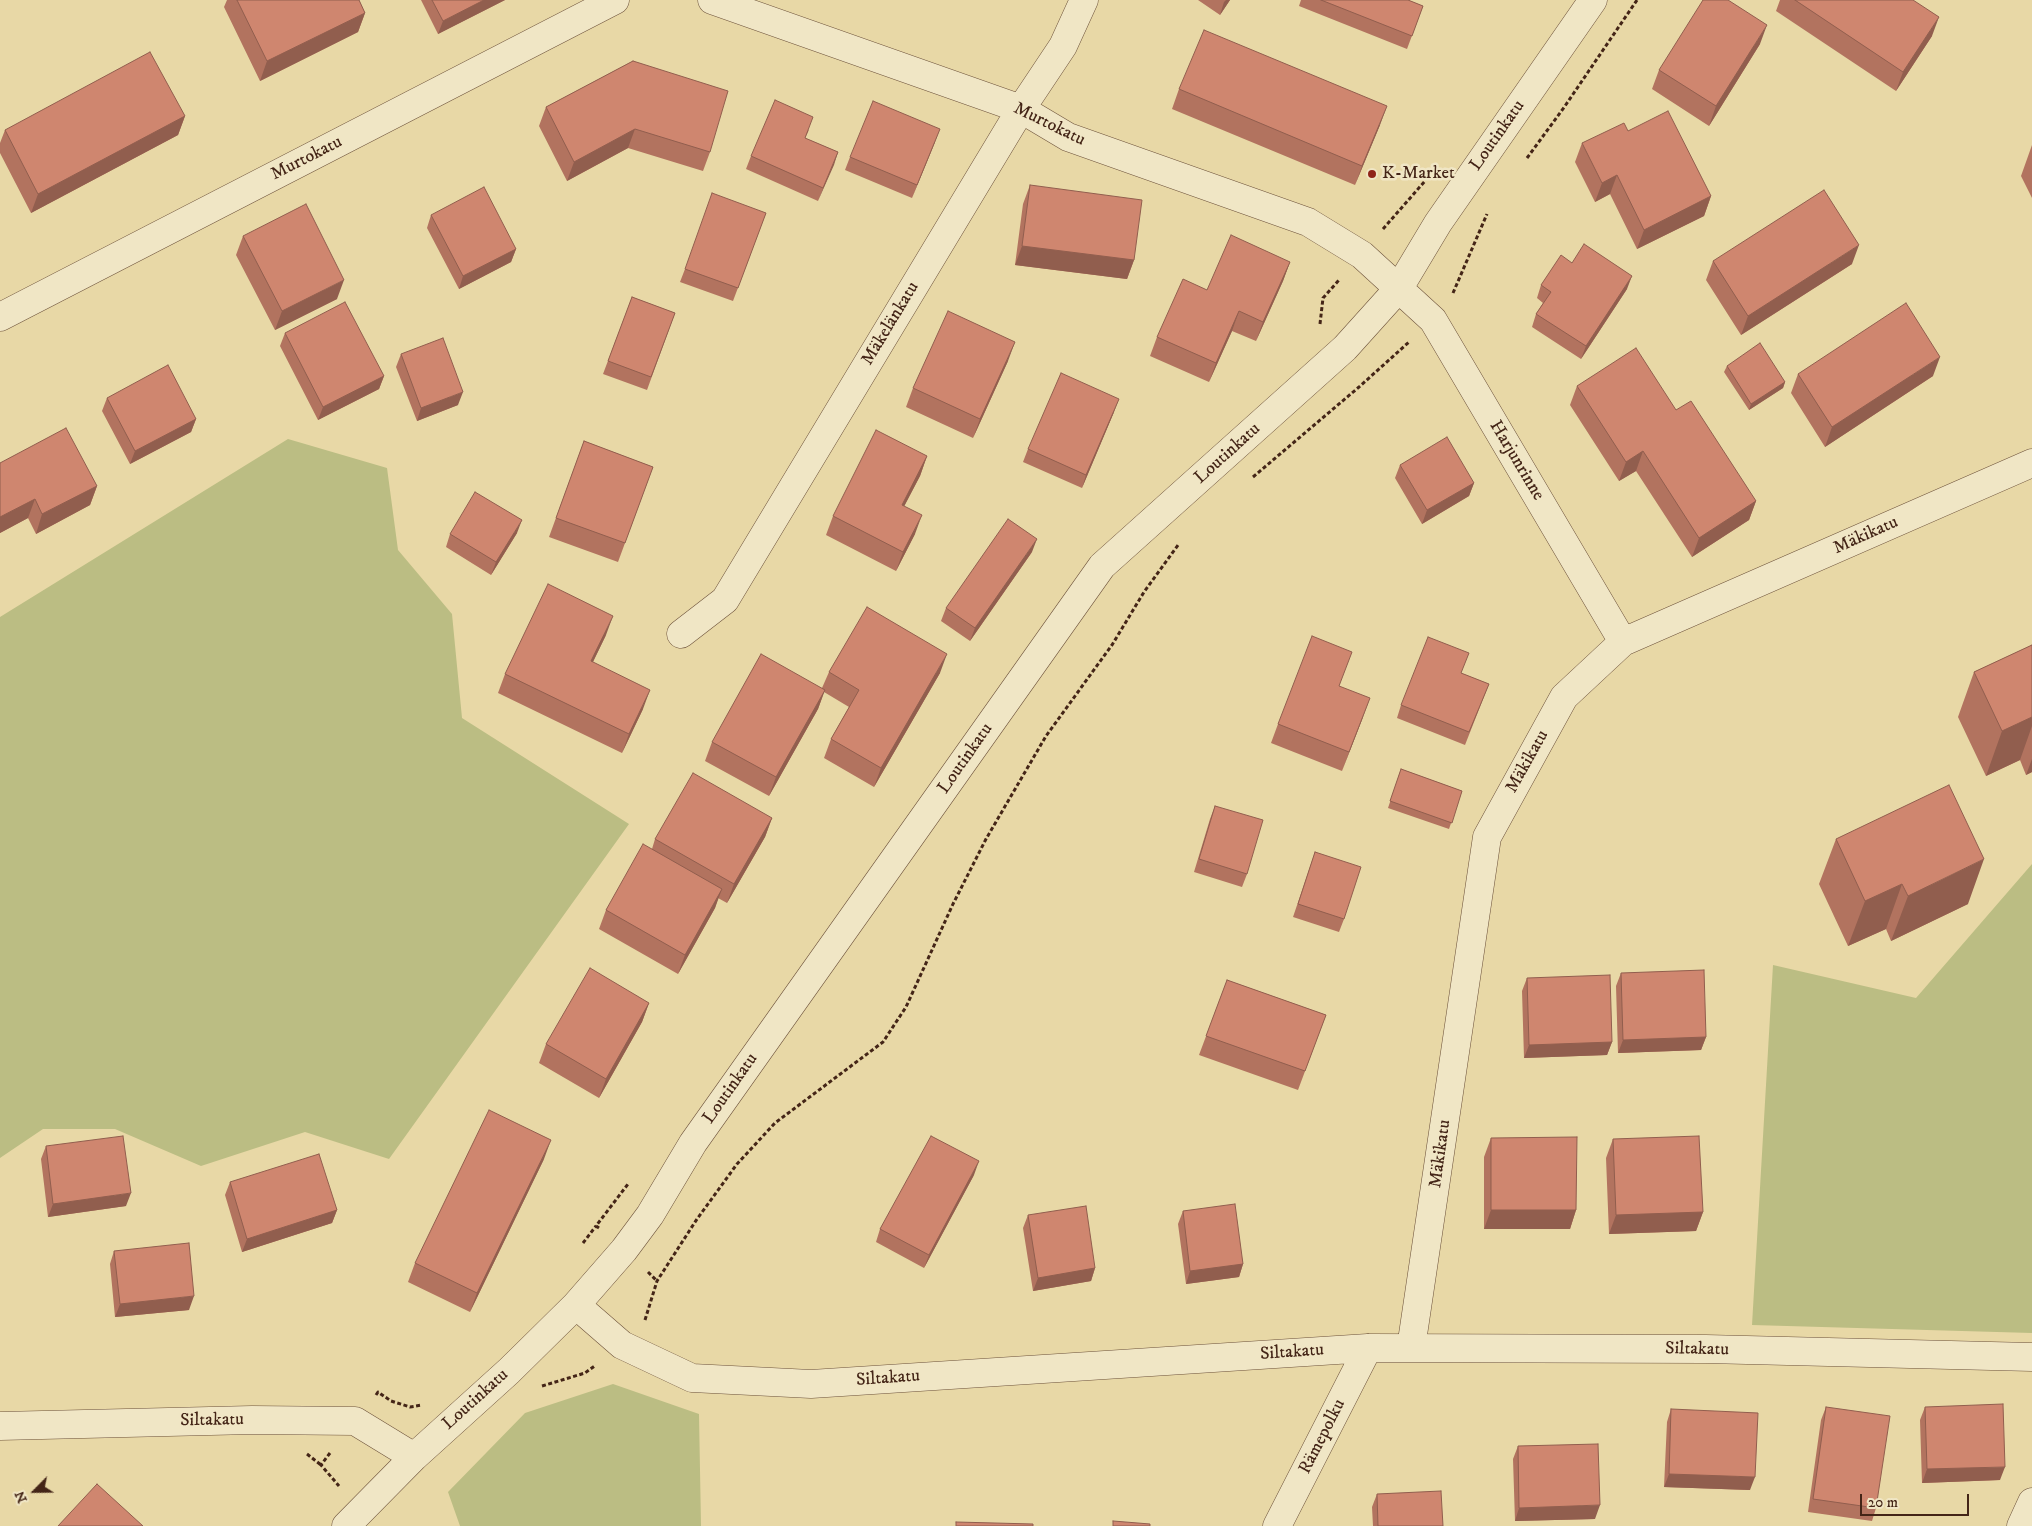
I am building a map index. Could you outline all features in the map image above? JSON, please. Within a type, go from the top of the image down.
[{"type":"street","name":"Murtokatu","points":[[0,318],[615,0]]},
{"type":"street","name":"Murtokatu","points":[[712,0],[1021,109],[1068,137],[1308,222],[1362,255],[1399,288]]},
{"type":"street","name":"Mäkelänkatu","points":[[681,634],[725,600],[1021,109],[1063,46],[1084,0]]},
{"type":"street","name":"Loutinkatu","points":[[354,1518],[414,1457],[508,1371],[576,1304],[624,1250],[650,1215],[693,1143],[1102,566],[1346,348],[1399,288],[1438,223],[1593,0]]},
{"type":"street","name":"Harjunrinne","points":[[1399,288],[1433,320],[1623,642]]},
{"type":"street","name":"Mäkikatu","points":[[1410,1348],[1487,837],[1564,697],[1623,642],[2032,462]]},
{"type":"street","name":"Siltakatu","points":[[576,1304],[622,1345],[692,1378],[810,1384],[1368,1348],[1706,1349],[2032,1357]]},
{"type":"street","name":"Rämepolku","points":[[1277,1526],[1368,1348]]},
{"type":"street","name":"Siltakatu","points":[[0,1426],[252,1420],[355,1421]]},
{"type":"street","points":[[355,1421],[414,1457]]},
{"type":"street","points":[[2022,1526],[2032,1502]]},
{"type":"path","points":[[1525,160],[1565,106],[1637,0]]},
{"type":"path","points":[[1323,298],[1426,179]]},
{"type":"path","points":[[1253,478],[1352,394],[1433,320],[1454,292],[1490,206]]},
{"type":"path","points":[[534,1391],[541,1386],[586,1373],[622,1345],[647,1318],[658,1281],[697,1219],[737,1164],[775,1123],[883,1042],[906,1007],[953,904],[986,839],[1046,736],[1112,645],[1144,592],[1181,541]]},
{"type":"path","points":[[578,1250],[596,1226]]},
{"type":"path","points":[[354,1518],[321,1465],[378,1392],[391,1401],[410,1407],[425,1404]]},
{"type":"green space","points":[[288,439],[387,468],[398,550],[452,614],[462,718],[629,824],[389,1159],[305,1132],[201,1166],[115,1129],[43,1129],[0,1158],[0,617]]},
{"type":"green space","points":[[2032,864],[2032,1333],[1752,1325],[1773,965],[1916,998]]},
{"type":"green space","points":[[613,1384],[699,1414],[701,1526],[460,1526],[448,1492],[525,1413]]},
{"type":"building","points":[[237,0],[359,0],[365,13],[267,61]]},
{"type":"building","points":[[432,0],[484,0],[443,21]]},
{"type":"building","points":[[1321,0],[1408,0],[1423,6],[1412,36]]},
{"type":"building","points":[[1703,0],[1728,0],[1767,25],[1716,106],[1659,70]]},
{"type":"building","points":[[1795,0],[1913,0],[1939,17],[1903,72]]},
{"type":"building","points":[[1204,30],[1387,106],[1362,166],[1179,89]]},
{"type":"building","points":[[150,52],[185,116],[38,194],[5,130]]},
{"type":"building","points":[[633,61],[728,91],[710,152],[635,129],[574,162],[546,107]]},
{"type":"building","points":[[775,100],[813,117],[805,138],[838,152],[823,188],[751,156]]},
{"type":"building","points":[[873,101],[940,129],[917,185],[850,157]]},
{"type":"building","points":[[1668,111],[1711,196],[1644,230],[1617,175],[1602,183],[1582,143],[1624,123],[1628,131]]},
{"type":"building","points":[[1030,185],[1142,200],[1134,260],[1022,246]]},
{"type":"building","points":[[484,187],[516,249],[463,276],[431,215]]},
{"type":"building","points":[[1824,190],[1859,245],[1748,316],[1713,261]]},
{"type":"building","points":[[712,193],[766,213],[738,288],[685,269]]},
{"type":"building","points":[[306,204],[344,280],[282,311],[243,236]]},
{"type":"building","points":[[1231,235],[1290,262],[1263,322],[1239,311],[1216,363],[1157,337],[1183,279],[1207,290]]},
{"type":"building","points":[[1584,244],[1632,276],[1586,346],[1536,314],[1551,292],[1541,285],[1561,255],[1572,263]]},
{"type":"building","points":[[632,297],[675,313],[651,377],[608,361]]},
{"type":"building","points":[[345,302],[384,376],[323,407],[285,333]]},
{"type":"building","points":[[1906,303],[1940,357],[1832,427],[1798,374]]},
{"type":"building","points":[[948,311],[1015,342],[980,419],[913,388]]},
{"type":"building","points":[[443,338],[463,392],[421,408],[401,354]]},
{"type":"building","points":[[1760,343],[1785,382],[1751,404],[1727,366]]},
{"type":"building","points":[[1636,348],[1676,410],[1691,401],[1756,501],[1699,538],[1643,451],[1626,462],[1577,386]]},
{"type":"building","points":[[168,365],[196,419],[135,451],[107,398]]},
{"type":"building","points":[[1061,373],[1119,399],[1086,475],[1028,449]]},
{"type":"building","points":[[66,428],[97,486],[42,514],[35,499],[0,517],[0,463]]},
{"type":"building","points":[[876,430],[927,456],[902,505],[922,515],[903,552],[833,516]]},
{"type":"building","points":[[1447,437],[1474,483],[1427,510],[1400,465]]},
{"type":"building","points":[[584,441],[653,467],[625,543],[556,518]]},
{"type":"building","points":[[475,492],[522,520],[496,562],[450,534]]},
{"type":"building","points":[[1008,519],[1037,539],[975,628],[946,608]]},
{"type":"building","points":[[548,584],[613,616],[591,661],[650,690],[629,734],[505,674]]},
{"type":"building","points":[[867,607],[947,654],[881,768],[831,739],[859,690],[829,672]]},
{"type":"building","points":[[1312,636],[1352,652],[1339,686],[1370,698],[1349,752],[1278,724]]},
{"type":"building","points":[[1428,637],[1469,653],[1461,673],[1489,684],[1469,732],[1401,705]]},
{"type":"building","points":[[2032,645],[2032,717],[2002,731],[1974,672]]},
{"type":"building","points":[[761,654],[825,690],[776,777],[712,742]]},
{"type":"building","points":[[1401,769],[1462,791],[1452,823],[1390,801]]},
{"type":"building","points":[[693,773],[772,818],[734,884],[655,839]]},
{"type":"building","points":[[1949,785],[1984,859],[1908,896],[1902,884],[1865,901],[1836,839]]},
{"type":"building","points":[[1215,806],[1263,820],[1247,874],[1199,859]]},
{"type":"building","points":[[643,844],[722,889],[685,955],[606,910]]},
{"type":"building","points":[[1315,852],[1361,867],[1344,919],[1298,904]]},
{"type":"building","points":[[590,968],[649,1003],[606,1079],[546,1044]]},
{"type":"building","points":[[1704,970],[1706,1037],[1623,1040],[1621,973]]},
{"type":"building","points":[[1610,975],[1612,1042],[1529,1045],[1527,978]]},
{"type":"building","points":[[1227,980],[1326,1015],[1305,1071],[1206,1036]]},
{"type":"building","points":[[489,1110],[551,1140],[477,1293],[415,1263]]},
{"type":"building","points":[[123,1136],[131,1193],[53,1204],[46,1146]]},
{"type":"building","points":[[931,1136],[979,1161],[929,1255],[880,1229]]},
{"type":"building","points":[[1699,1136],[1703,1212],[1616,1215],[1613,1139]]},
{"type":"building","points":[[1577,1137],[1576,1210],[1491,1210],[1491,1138]]},
{"type":"building","points":[[319,1154],[337,1210],[247,1239],[230,1182]]},
{"type":"building","points":[[1235,1204],[1243,1264],[1190,1271],[1183,1211]]},
{"type":"building","points":[[1086,1206],[1095,1268],[1038,1278],[1028,1215]]},
{"type":"building","points":[[189,1243],[194,1296],[120,1304],[114,1251]]},
{"type":"building","points":[[2003,1404],[2005,1467],[1927,1469],[1925,1407]]},
{"type":"building","points":[[1826,1407],[1890,1416],[1876,1508],[1813,1499]]},
{"type":"building","points":[[1671,1409],[1758,1413],[1755,1477],[1669,1474]]},
{"type":"building","points":[[1598,1444],[1600,1505],[1519,1508],[1518,1446]]},
{"type":"building","points":[[97,1484],[143,1526],[58,1526]]},
{"type":"building","points":[[1441,1491],[1443,1526],[1378,1526],[1377,1494]]},
{"type":"building","points":[[1113,1521],[1150,1524],[1150,1526],[1113,1526]]},
{"type":"building","points":[[956,1522],[1033,1524],[1033,1526],[956,1526]]},
{"type":"place","name":"K-Market","points":[[1372,174]]}]
